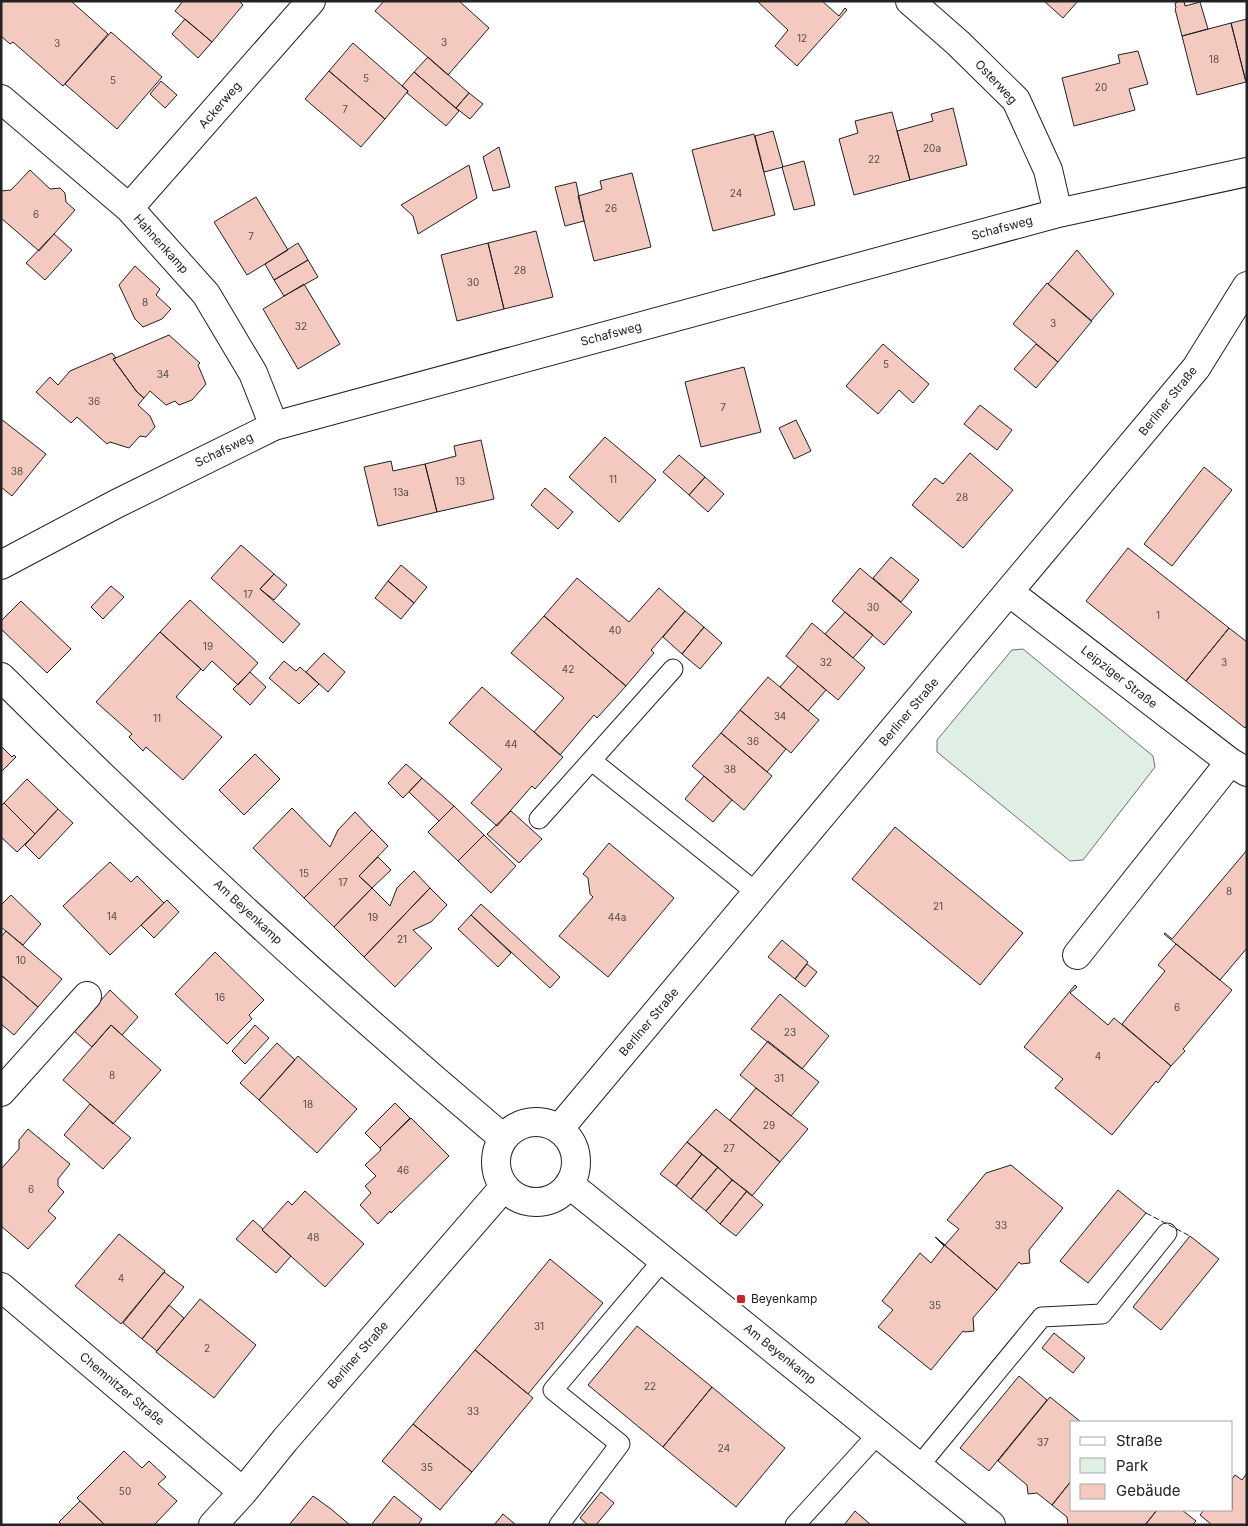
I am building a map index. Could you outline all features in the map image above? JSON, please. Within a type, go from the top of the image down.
[{"type":"street","name":"Ackerweg","points":[[129,208],[311,1]]},
{"type":"street","name":"Osterweg","points":[[910,1],[958,43],[1016,100],[1048,170],[1058,212]]},
{"type":"street","name":"Hahnenkamp","points":[[1,99],[129,208],[206,294],[253,373],[274,426]]},
{"type":"street","name":"Schafsweg","points":[[1,565],[116,504],[274,426],[1058,212],[1247,172]]},
{"type":"street","name":"Berliner Straße","points":[[559,1129],[1196,368],[1247,286]]},
{"type":"street","name":"Leipziger Straße","points":[[1009,592],[1238,767],[1077,954]]},
{"type":"street","name":"Am Beyenkamp","points":[[1,677],[75,751],[255,919],[413,1062],[503,1138]]},
{"type":"street","points":[[1,1092],[87,996]]},
{"type":"street","points":[[528,1122],[542,1122],[559,1129],[569,1139],[575,1157],[574,1173],[569,1184],[556,1197],[539,1202],[513,1195],[504,1187],[496,1166],[496,1152],[503,1138],[514,1128],[528,1122]]},
{"type":"street","name":"Am Beyenkamp","points":[[569,1184],[991,1525]]},
{"type":"street","name":"Berliner Straße","points":[[214,1525],[504,1187]]},
{"type":"street","name":"Chemnitzer Straße","points":[[1,1287],[243,1492]]},
{"type":"lane","points":[[538,820],[673,669]]},
{"type":"lane","points":[[592,761],[757,892]]},
{"type":"lane","points":[[918,1466],[1042,1317],[1102,1314],[1167,1233]]},
{"type":"lane","points":[[559,1525],[620,1444],[553,1390],[663,1260]]},
{"type":"lane","points":[[795,1525],[878,1434]]},
{"type":"green space","points":[[1023,649],[1153,756],[1155,767],[1083,860],[1070,861],[937,752],[937,740],[1012,650]]},
{"type":"building","points":[[1,1],[71,1],[108,34],[63,86],[13,42],[10,44],[1,36]]},
{"type":"building","points":[[183,1],[239,1],[243,5],[212,42],[175,11]]},
{"type":"building","points":[[384,1],[459,1],[489,28],[448,75],[375,11]]},
{"type":"building","points":[[757,1],[822,1],[839,16],[845,8],[847,10],[797,66],[775,46],[788,30]]},
{"type":"building","points":[[1044,1],[1078,1],[1063,18]]},
{"type":"building","points":[[1184,1],[1185,6],[1200,2],[1208,29],[1182,36],[1175,9],[1175,3]]},
{"type":"building","points":[[185,19],[212,42],[198,58],[172,34]]},
{"type":"building","points":[[1247,19],[1247,81],[1246,82],[1231,23]]},
{"type":"building","points":[[1231,23],[1246,82],[1197,95],[1182,36]]},
{"type":"building","points":[[111,32],[162,77],[117,129],[65,84]]},
{"type":"building","points":[[353,43],[408,91],[385,119],[329,71]]},
{"type":"building","points":[[1138,51],[1148,84],[1129,89],[1135,110],[1074,126],[1062,78],[1120,63],[1118,55]]},
{"type":"building","points":[[428,57],[469,93],[456,108],[414,72]]},
{"type":"building","points":[[329,71],[385,119],[361,147],[305,99]]},
{"type":"building","points":[[414,72],[459,111],[446,126],[407,93],[408,91],[402,86]]},
{"type":"building","points":[[161,81],[177,95],[165,108],[150,94]]},
{"type":"building","points":[[469,93],[483,104],[470,119],[456,108]]},
{"type":"building","points":[[953,108],[967,165],[910,180],[897,131],[933,121],[931,114]]},
{"type":"building","points":[[892,112],[910,180],[854,195],[839,139],[858,133],[855,121]]},
{"type":"building","points":[[773,131],[783,167],[764,172],[755,136]]},
{"type":"building","points":[[754,134],[775,215],[713,231],[692,150]]},
{"type":"building","points":[[499,147],[510,187],[493,191],[483,157]]},
{"type":"building","points":[[804,161],[815,205],[794,210],[782,167]]},
{"type":"building","points":[[469,165],[477,198],[418,234],[413,216],[401,205]]},
{"type":"building","points":[[30,170],[50,189],[60,188],[65,193],[66,202],[75,210],[39,251],[1,218],[1,191],[11,190]]},
{"type":"building","points":[[632,173],[651,247],[594,261],[578,196],[602,189],[600,181]]},
{"type":"building","points":[[576,182],[584,221],[565,226],[555,187]]},
{"type":"building","points":[[256,197],[288,250],[247,275],[214,222]]},
{"type":"building","points":[[536,231],[553,297],[504,309],[488,243]]},
{"type":"building","points":[[54,234],[72,250],[45,280],[26,263]]},
{"type":"building","points":[[298,243],[308,260],[274,280],[265,264]]},
{"type":"building","points":[[488,243],[504,309],[457,321],[441,255]]},
{"type":"building","points":[[1077,250],[1114,294],[1091,321],[1048,284]]},
{"type":"building","points":[[308,260],[318,277],[284,296],[274,280]]},
{"type":"building","points":[[135,266],[160,289],[156,295],[171,309],[162,319],[143,327],[135,319],[119,285]]},
{"type":"building","points":[[1047,283],[1092,321],[1058,362],[1013,324]]},
{"type":"building","points":[[304,284],[340,344],[298,369],[263,309]]},
{"type":"building","points":[[169,335],[200,363],[198,365],[206,384],[192,400],[179,405],[175,401],[166,405],[150,391],[144,398],[137,392],[113,359]]},
{"type":"building","points":[[883,344],[929,384],[913,403],[899,390],[878,414],[846,386]]},
{"type":"building","points":[[1036,344],[1058,362],[1036,388],[1014,369]]},
{"type":"building","points":[[112,353],[116,358],[113,359],[137,392],[144,398],[138,405],[150,416],[155,427],[146,437],[140,436],[129,448],[110,442],[107,444],[77,417],[71,423],[36,392],[50,377],[58,385],[70,371]]},
{"type":"building","points":[[744,367],[761,432],[701,447],[685,382]]},
{"type":"building","points":[[980,405],[1012,430],[997,450],[964,424]]},
{"type":"building","points":[[1,419],[46,454],[12,496],[1,487]]},
{"type":"building","points":[[796,420],[811,451],[794,459],[779,428]]},
{"type":"building","points":[[605,437],[656,480],[619,522],[569,477]]},
{"type":"building","points":[[481,440],[494,499],[437,512],[425,464],[456,456],[454,446]]},
{"type":"building","points":[[970,453],[1013,490],[963,548],[912,505],[935,478],[943,484]]},
{"type":"building","points":[[679,455],[705,477],[689,495],[663,472]]},
{"type":"building","points":[[391,461],[393,471],[425,464],[437,512],[378,526],[364,467]]},
{"type":"building","points":[[1204,467],[1232,490],[1172,566],[1144,544]]},
{"type":"building","points":[[705,477],[724,494],[708,512],[689,495]]},
{"type":"building","points":[[545,488],[573,512],[558,529],[531,505]]},
{"type":"building","points":[[241,545],[274,574],[260,589],[300,624],[283,643],[211,578]]},
{"type":"building","points":[[1128,548],[1229,628],[1186,681],[1086,601]]},
{"type":"building","points":[[891,557],[919,580],[901,602],[873,578]]},
{"type":"building","points":[[401,565],[427,587],[414,603],[388,581]]},
{"type":"building","points":[[860,568],[912,612],[884,645],[832,601]]},
{"type":"building","points":[[274,574],[287,585],[274,600],[260,589]]},
{"type":"building","points":[[577,578],[629,622],[659,588],[685,611],[651,650],[654,653],[626,686],[544,616]]},
{"type":"building","points":[[388,581],[414,603],[401,619],[375,598]]},
{"type":"building","points":[[111,586],[124,597],[103,619],[91,607]]},
{"type":"building","points":[[190,600],[258,663],[238,685],[212,661],[203,671],[160,632]]},
{"type":"building","points":[[21,601],[71,649],[47,673],[1,629],[1,621]]},
{"type":"building","points":[[685,611],[704,627],[682,654],[663,637]]},
{"type":"building","points":[[845,612],[873,635],[853,658],[825,634]]},
{"type":"building","points":[[544,616],[626,686],[597,718],[594,715],[560,755],[534,732],[564,698],[511,653]]},
{"type":"building","points":[[812,623],[865,668],[838,700],[786,656]]},
{"type":"building","points":[[704,627],[722,643],[700,669],[682,654]]},
{"type":"building","points":[[1229,628],[1247,642],[1247,725],[1245,728],[1186,681]]},
{"type":"building","points":[[160,632],[201,669],[176,697],[222,737],[183,780],[146,747],[143,751],[129,737],[132,734],[96,702]]},
{"type":"building","points":[[324,653],[345,672],[328,692],[306,672]]},
{"type":"building","points":[[284,661],[296,671],[300,667],[319,684],[299,704],[269,678]]},
{"type":"building","points":[[798,666],[826,690],[808,711],[780,687]]},
{"type":"building","points":[[250,672],[266,687],[250,705],[233,689]]},
{"type":"building","points":[[768,677],[819,720],[791,753],[740,710]]},
{"type":"building","points":[[482,687],[563,757],[535,789],[532,786],[497,826],[471,803],[502,769],[449,723]]},
{"type":"building","points":[[740,710],[786,749],[767,772],[721,733]]},
{"type":"building","points":[[721,733],[772,776],[744,810],[692,766]]},
{"type":"building","points":[[1,746],[12,757],[14,755],[16,757],[1,772]]},
{"type":"building","points":[[255,754],[280,779],[244,815],[219,790]]},
{"type":"building","points":[[406,764],[422,778],[403,798],[388,783]]},
{"type":"building","points":[[704,776],[732,800],[713,822],[685,799]]},
{"type":"building","points":[[422,778],[454,806],[439,821],[409,792]]},
{"type":"building","points":[[27,779],[58,809],[35,834],[4,803]]},
{"type":"building","points":[[4,803],[35,834],[17,852],[1,837],[1,806]]},
{"type":"building","points":[[454,806],[484,835],[458,861],[428,832]]},
{"type":"building","points":[[292,808],[330,847],[338,830],[355,812],[372,830],[304,898],[253,848]]},
{"type":"building","points":[[58,809],[73,823],[39,859],[25,845]]},
{"type":"building","points":[[511,811],[542,839],[519,863],[487,834]]},
{"type":"building","points":[[895,827],[1023,933],[980,985],[852,879]]},
{"type":"building","points":[[372,830],[388,846],[359,876],[372,888],[334,927],[304,898]]},
{"type":"building","points":[[484,835],[516,866],[491,893],[458,861]]},
{"type":"building","points":[[609,843],[674,898],[608,977],[559,936],[593,897],[590,894],[588,878],[583,874]]},
{"type":"building","points":[[1247,850],[1247,948],[1220,980],[1164,934],[1172,939]]},
{"type":"building","points":[[378,857],[391,870],[372,888],[359,876]]},
{"type":"building","points":[[110,862],[131,882],[137,876],[164,903],[110,955],[63,906]]},
{"type":"building","points":[[414,871],[430,888],[364,957],[334,927],[372,888],[390,906],[397,888]]},
{"type":"building","points":[[430,888],[447,905],[431,922],[413,930],[432,948],[395,987],[364,957]]},
{"type":"building","points":[[11,895],[41,924],[23,945],[1,927],[1,905]]},
{"type":"building","points":[[167,900],[179,912],[154,938],[141,925]]},
{"type":"building","points":[[481,904],[560,977],[550,988],[471,915]]},
{"type":"building","points":[[471,915],[511,953],[498,967],[458,929]]},
{"type":"building","points":[[6,931],[62,979],[38,1007],[1,975],[1,937]]},
{"type":"building","points":[[782,940],[808,962],[795,979],[768,957]]},
{"type":"building","points":[[1176,944],[1232,990],[1183,1049],[1185,1051],[1171,1066],[1122,1024],[1165,971],[1158,965]]},
{"type":"building","points":[[215,952],[264,1000],[249,1015],[252,1019],[227,1044],[175,994]]},
{"type":"building","points":[[807,964],[817,972],[805,987],[795,979]]},
{"type":"building","points":[[1,975],[38,1007],[14,1035],[1,1024]]},
{"type":"building","points":[[1075,985],[1077,987],[1070,993],[1108,1025],[1114,1018],[1171,1066],[1158,1083],[1156,1081],[1112,1135],[1055,1088],[1063,1079],[1024,1047]]},
{"type":"building","points":[[110,990],[138,1017],[122,1035],[111,1025],[92,1047],[74,1031]]},
{"type":"building","points":[[780,994],[829,1036],[802,1069],[751,1029]]},
{"type":"building","points":[[111,1025],[161,1070],[113,1124],[63,1080]]},
{"type":"building","points":[[255,1025],[269,1038],[245,1064],[232,1051]]},
{"type":"building","points":[[768,1041],[819,1082],[791,1116],[740,1075]]},
{"type":"building","points":[[277,1043],[295,1060],[259,1100],[240,1083]]},
{"type":"building","points":[[298,1056],[357,1109],[317,1153],[259,1100]]},
{"type":"building","points":[[756,1088],[808,1129],[780,1162],[730,1120]]},
{"type":"building","points":[[395,1103],[410,1118],[380,1148],[365,1133]]},
{"type":"building","points":[[90,1104],[131,1138],[103,1169],[64,1135]]},
{"type":"building","points":[[716,1109],[780,1162],[752,1196],[687,1142]]},
{"type":"building","points":[[411,1118],[449,1156],[378,1224],[360,1205],[371,1193],[365,1186],[376,1176],[365,1165]]},
{"type":"building","points":[[28,1129],[70,1164],[58,1179],[58,1186],[64,1192],[48,1211],[56,1218],[28,1249],[1,1226],[1,1169],[19,1149],[19,1140]]},
{"type":"building","points":[[687,1142],[702,1154],[676,1186],[660,1174]]},
{"type":"building","points":[[702,1154],[718,1167],[691,1199],[676,1186]]},
{"type":"building","points":[[1011,1165],[1063,1208],[1029,1250],[1030,1263],[1021,1264],[1019,1262],[997,1290],[935,1237],[945,1245],[959,1229],[947,1220],[986,1173]]},
{"type":"building","points":[[718,1167],[732,1180],[706,1211],[691,1199]]},
{"type":"building","points":[[732,1180],[747,1191],[720,1224],[706,1211]]},
{"type":"building","points":[[1118,1190],[1146,1213],[1088,1283],[1060,1261]]},
{"type":"building","points":[[305,1191],[364,1244],[325,1287],[262,1230],[288,1201],[292,1205]]},
{"type":"building","points":[[747,1191],[763,1205],[736,1236],[720,1224]]},
{"type":"building","points":[[253,1220],[291,1256],[276,1273],[236,1239]]},
{"type":"building","points":[[119,1234],[165,1271],[121,1324],[75,1286]]},
{"type":"building","points":[[1190,1236],[1219,1259],[1161,1330],[1133,1307]]},
{"type":"building","points":[[935,1237],[997,1290],[973,1318],[974,1331],[963,1331],[931,1370],[878,1327],[893,1310],[882,1301],[920,1253],[931,1263],[944,1246]]},
{"type":"building","points":[[550,1259],[603,1303],[528,1394],[475,1350]]},
{"type":"building","points":[[164,1272],[184,1287],[142,1339],[123,1323]]},
{"type":"building","points":[[200,1299],[256,1345],[214,1398],[156,1352]]},
{"type":"building","points":[[169,1305],[184,1318],[157,1351],[142,1339]]},
{"type":"building","points":[[637,1326],[712,1387],[663,1447],[588,1385]]},
{"type":"building","points":[[1054,1333],[1085,1358],[1073,1373],[1042,1348]]},
{"type":"building","points":[[475,1350],[533,1398],[472,1472],[413,1424]]},
{"type":"building","points":[[1019,1376],[1047,1400],[989,1471],[960,1448]]},
{"type":"building","points":[[712,1387],[785,1448],[736,1507],[663,1447]]},
{"type":"building","points":[[1050,1397],[1080,1421],[1070,1421],[1070,1482],[1052,1505],[1037,1493],[1028,1494],[1027,1485],[998,1461]]},
{"type":"building","points":[[413,1424],[472,1472],[440,1510],[382,1461]]},
{"type":"building","points":[[124,1451],[142,1468],[149,1461],[166,1477],[158,1484],[177,1501],[154,1525],[105,1525],[77,1498]]},
{"type":"building","points":[[1247,1473],[1247,1525],[1212,1525],[1200,1515],[1203,1511],[1233,1511],[1233,1478],[1235,1475],[1242,1480]]},
{"type":"building","points":[[1070,1482],[1070,1511],[1156,1511],[1145,1525],[1068,1525],[1067,1517],[1052,1505]]},
{"type":"building","points":[[601,1492],[614,1503],[596,1525],[588,1525],[580,1518]]},
{"type":"building","points":[[313,1496],[331,1509],[350,1525],[289,1525]]},
{"type":"building","points":[[394,1496],[422,1519],[418,1525],[371,1525]]},
{"type":"building","points":[[80,1501],[105,1525],[62,1525],[59,1522]]},
{"type":"building","points":[[855,1511],[871,1525],[844,1525]]},
{"type":"building","points":[[1156,1511],[1183,1511],[1196,1521],[1192,1525],[1145,1525]]},
{"type":"building","points":[[503,1514],[516,1525],[494,1525]]},
{"type":"fence","points":[[1146,1213],[1190,1236]]},
{"type":"place","name":"Beyenkamp","points":[[741,1299]]}]
